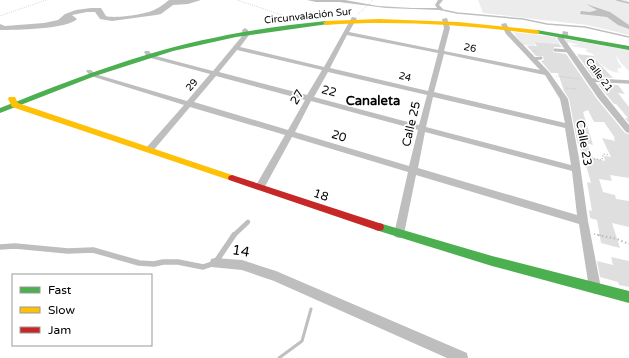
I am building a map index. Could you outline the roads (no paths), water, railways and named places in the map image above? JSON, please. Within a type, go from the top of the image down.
[{"type":"main road","name":"Circunvalación Sur","points":[[0,104],[13,102],[148,54],[301,22],[353,20],[446,21],[504,26],[629,44]]},
{"type":"main road","name":"Circunvalación Sur","points":[[565,34],[629,48]]},
{"type":"main road","name":"Circunvalación Sur","points":[[0,111],[13,102]]},
{"type":"main road","name":"18","points":[[13,102],[149,150],[399,234],[492,261],[629,297]]},
{"type":"street","name":"27","points":[[260,187],[353,20]]},
{"type":"street","name":"Calle 25","points":[[399,234],[422,128],[442,52],[447,28],[446,21]]},
{"type":"street","name":"Calle 23","points":[[504,26],[508,33],[536,58],[557,87],[566,107],[568,126],[575,155],[583,221],[595,288]]},
{"type":"street","name":"29","points":[[149,150],[215,74],[236,48],[245,33]]},
{"type":"street","name":"26","points":[[345,34],[547,73]]},
{"type":"street","name":"Calle 21","points":[[565,34],[560,38],[629,130]]},
{"type":"street","name":"24","points":[[236,48],[568,126]]},
{"type":"street","name":"22","points":[[148,54],[215,74],[576,169]]},
{"type":"street","name":"20","points":[[91,73],[412,171],[583,221]]},
{"type":"street","name":"14","points":[[215,263],[242,265],[276,276],[462,358]]},
{"type":"lane","points":[[555,50],[569,51]]},
{"type":"lane","points":[[591,80],[629,82]]},
{"type":"lane","points":[[215,263],[219,254],[234,234],[245,227],[248,222]]},
{"type":"lane","name":"14","points":[[0,247],[15,246],[68,251],[93,250],[139,263],[154,264],[163,262],[178,262],[203,267],[215,263]]},
{"type":"waterway","points":[[617,0],[629,3]]},
{"type":"waterway","points":[[438,9],[457,13],[523,19],[547,24],[585,27],[629,37]]},
{"type":"waterway","points":[[279,358],[302,341],[311,309]]},
{"type":"district","name":"Canaleta","points":[[373,101]]}]
